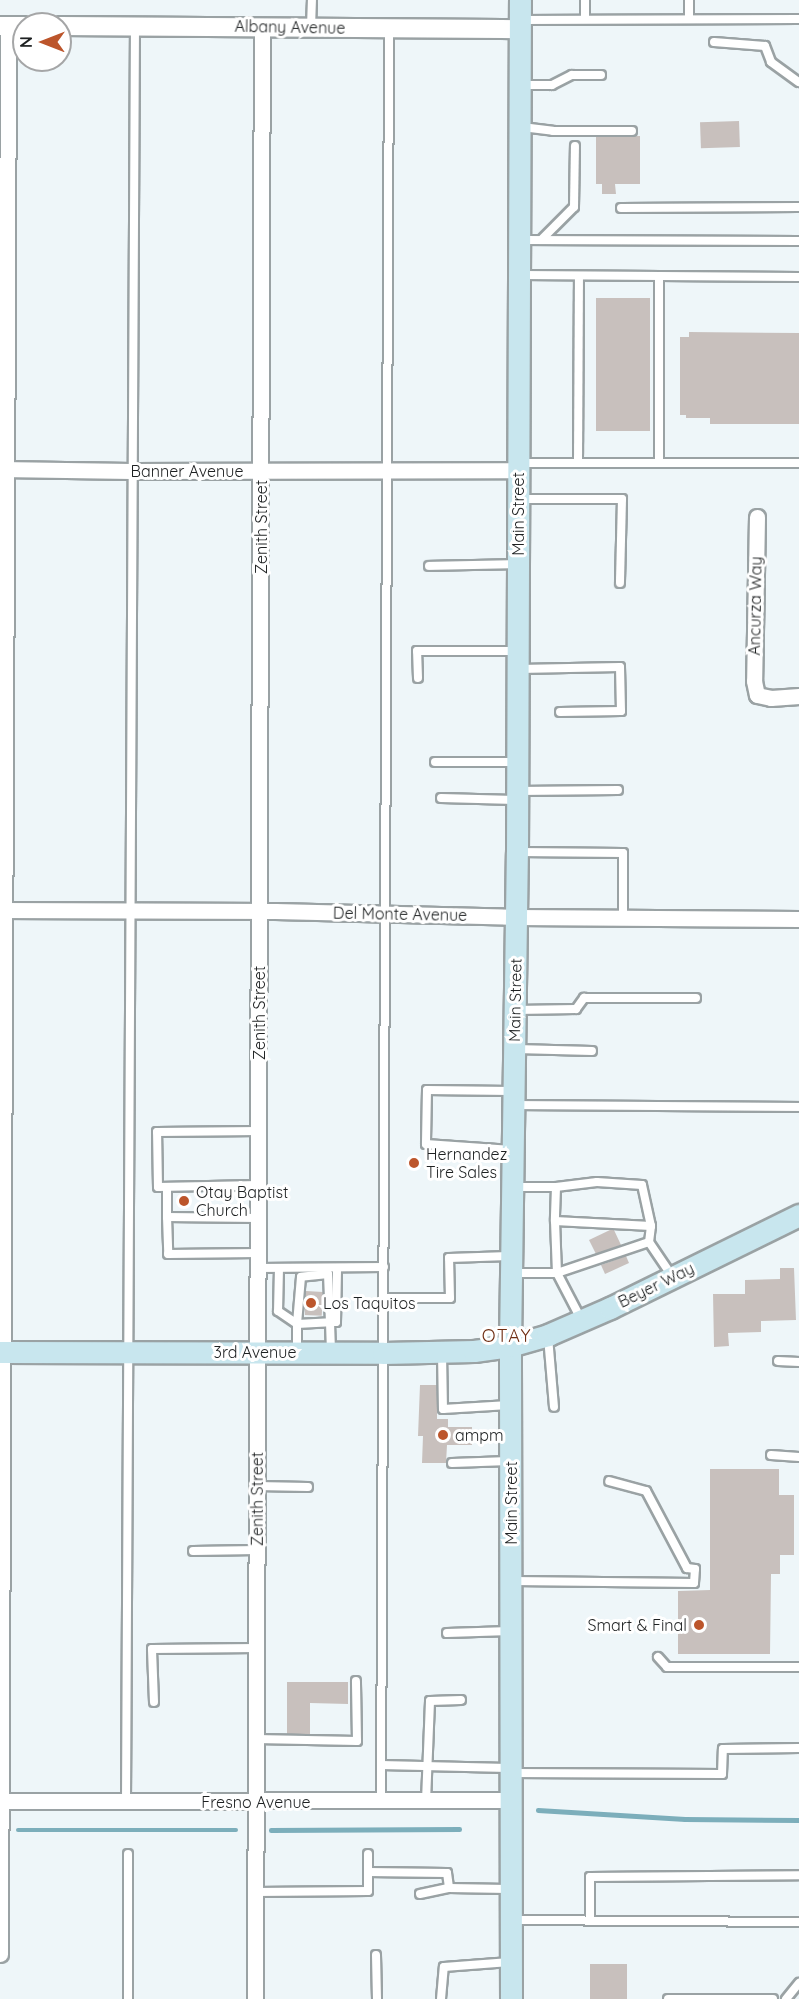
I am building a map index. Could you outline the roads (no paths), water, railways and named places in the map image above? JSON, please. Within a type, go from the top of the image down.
[{"type":"main road","name":"Main Street","points":[[511,1999],[510,1346],[517,852],[520,16]]},
{"type":"main road","name":"Beyer Way","points":[[510,1346],[548,1335],[582,1320],[799,1215]]},
{"type":"main road","name":"3rd Avenue","points":[[1,1352],[383,1353],[474,1351],[510,1346]]},
{"type":"street","name":"Albany Avenue","points":[[72,26],[389,29],[520,16]]},
{"type":"street","points":[[0,1954],[3,195],[11,26]]},
{"type":"street","name":"Zenith Street","points":[[255,1999],[262,27]]},
{"type":"street","name":"Banner Avenue","points":[[3,469],[386,472],[519,466]]},
{"type":"street","name":"Ancurza Way","points":[[757,517],[754,681],[757,695],[771,698],[799,696]]},
{"type":"street","name":"Del Monte Avenue","points":[[3,910],[259,911],[516,917],[799,919]]},
{"type":"street","name":"Fresno Avenue","points":[[1,1801],[512,1800]]},
{"type":"lane","points":[[311,27],[312,0]]},
{"type":"lane","points":[[585,0],[585,19]]},
{"type":"lane","points":[[689,0],[689,19]]},
{"type":"lane","points":[[520,16],[585,19],[799,19]]},
{"type":"lane","points":[[126,1802],[135,26]]},
{"type":"lane","points":[[381,1802],[383,913],[389,29]]},
{"type":"lane","points":[[714,42],[765,46],[771,62],[799,82]]},
{"type":"lane","points":[[520,85],[552,85],[572,75],[601,75]]},
{"type":"lane","points":[[520,127],[553,131],[632,131]]},
{"type":"lane","points":[[542,239],[574,207],[575,146]]},
{"type":"lane","points":[[621,208],[799,207]]},
{"type":"lane","points":[[519,240],[799,241]]},
{"type":"lane","points":[[519,275],[799,277]]},
{"type":"lane","points":[[578,463],[579,276]]},
{"type":"lane","points":[[659,276],[659,463]]},
{"type":"lane","points":[[519,466],[578,463],[799,463]]},
{"type":"lane","points":[[519,499],[622,499],[620,583]]},
{"type":"lane","points":[[429,566],[518,564]]},
{"type":"lane","points":[[418,678],[417,651],[620,668],[621,711],[560,712]]},
{"type":"lane","points":[[435,762],[517,762]]},
{"type":"lane","points":[[441,798],[618,790]]},
{"type":"lane","points":[[517,852],[623,853],[623,918]]},
{"type":"lane","points":[[515,1010],[576,1009],[584,998],[696,998]]},
{"type":"lane","points":[[514,1049],[592,1051]]},
{"type":"lane","points":[[513,1150],[426,1144],[427,1090],[514,1098],[799,1107]]},
{"type":"lane","points":[[258,1185],[158,1187],[157,1132],[259,1131]]},
{"type":"lane","points":[[513,1186],[556,1187],[597,1182],[642,1185],[651,1226],[649,1242],[672,1277]]},
{"type":"lane","points":[[167,1187],[168,1254],[258,1261],[279,1268],[384,1267]]},
{"type":"lane","points":[[556,1187],[557,1273],[582,1320]]},
{"type":"lane","points":[[167,1217],[258,1218]]},
{"type":"lane","points":[[555,1221],[651,1226]]},
{"type":"lane","points":[[383,1298],[450,1298],[449,1258],[511,1264],[557,1273],[649,1242]]},
{"type":"lane","points":[[279,1268],[278,1311],[297,1324],[336,1322],[337,1268]]},
{"type":"lane","points":[[297,1353],[301,1277],[328,1274],[331,1353]]},
{"type":"lane","points":[[548,1335],[554,1407]]},
{"type":"lane","points":[[442,1352],[443,1409],[511,1405]]},
{"type":"lane","points":[[778,1361],[799,1362]]},
{"type":"lane","points":[[771,1455],[799,1456]]},
{"type":"lane","points":[[452,1463],[511,1461]]},
{"type":"lane","points":[[511,1581],[694,1583],[695,1569],[687,1568],[646,1491],[609,1481]]},
{"type":"lane","points":[[257,1486],[308,1487]]},
{"type":"lane","points":[[193,1551],[257,1550]]},
{"type":"lane","points":[[447,1633],[512,1631]]},
{"type":"lane","points":[[154,1702],[152,1649],[257,1648]]},
{"type":"lane","points":[[658,1657],[667,1667],[799,1666]]},
{"type":"lane","points":[[256,1739],[357,1741],[356,1681]]},
{"type":"lane","points":[[426,1801],[430,1701],[461,1700]]},
{"type":"lane","points":[[381,1765],[722,1774],[723,1749],[799,1748]]},
{"type":"lane","points":[[128,1854],[128,1999]]},
{"type":"lane","points":[[255,1892],[368,1891],[368,1854]]},
{"type":"lane","points":[[368,1872],[447,1873],[449,1888]]},
{"type":"lane","points":[[590,1921],[591,1876],[799,1875]]},
{"type":"lane","points":[[420,1894],[449,1888],[512,1889]]},
{"type":"lane","points":[[512,1920],[799,1922]]},
{"type":"lane","points":[[376,1955],[377,1999]]},
{"type":"lane","points":[[441,1999],[444,1968],[511,1962]]},
{"type":"lane","points":[[786,1999],[799,1983]]},
{"type":"lane","points":[[668,1999],[668,1997],[773,1999]]},
{"type":"waterway","points":[[538,1810],[685,1819],[799,1820]]},
{"type":"waterway","points":[[271,1830],[459,1829]]},
{"type":"waterway","points":[[18,1830],[236,1830]]},
{"type":"place","name":"Hernandez Tire Sales","points":[[414,1163]]},
{"type":"place","name":"Otay Baptist Church","points":[[184,1201]]},
{"type":"place","name":"Los Taquitos","points":[[311,1303]]},
{"type":"place","name":"ampm","points":[[443,1435]]},
{"type":"place","name":"Smart & Final","points":[[699,1625]]},
{"type":"district","name":"OTAY","points":[[507,1336]]}]
